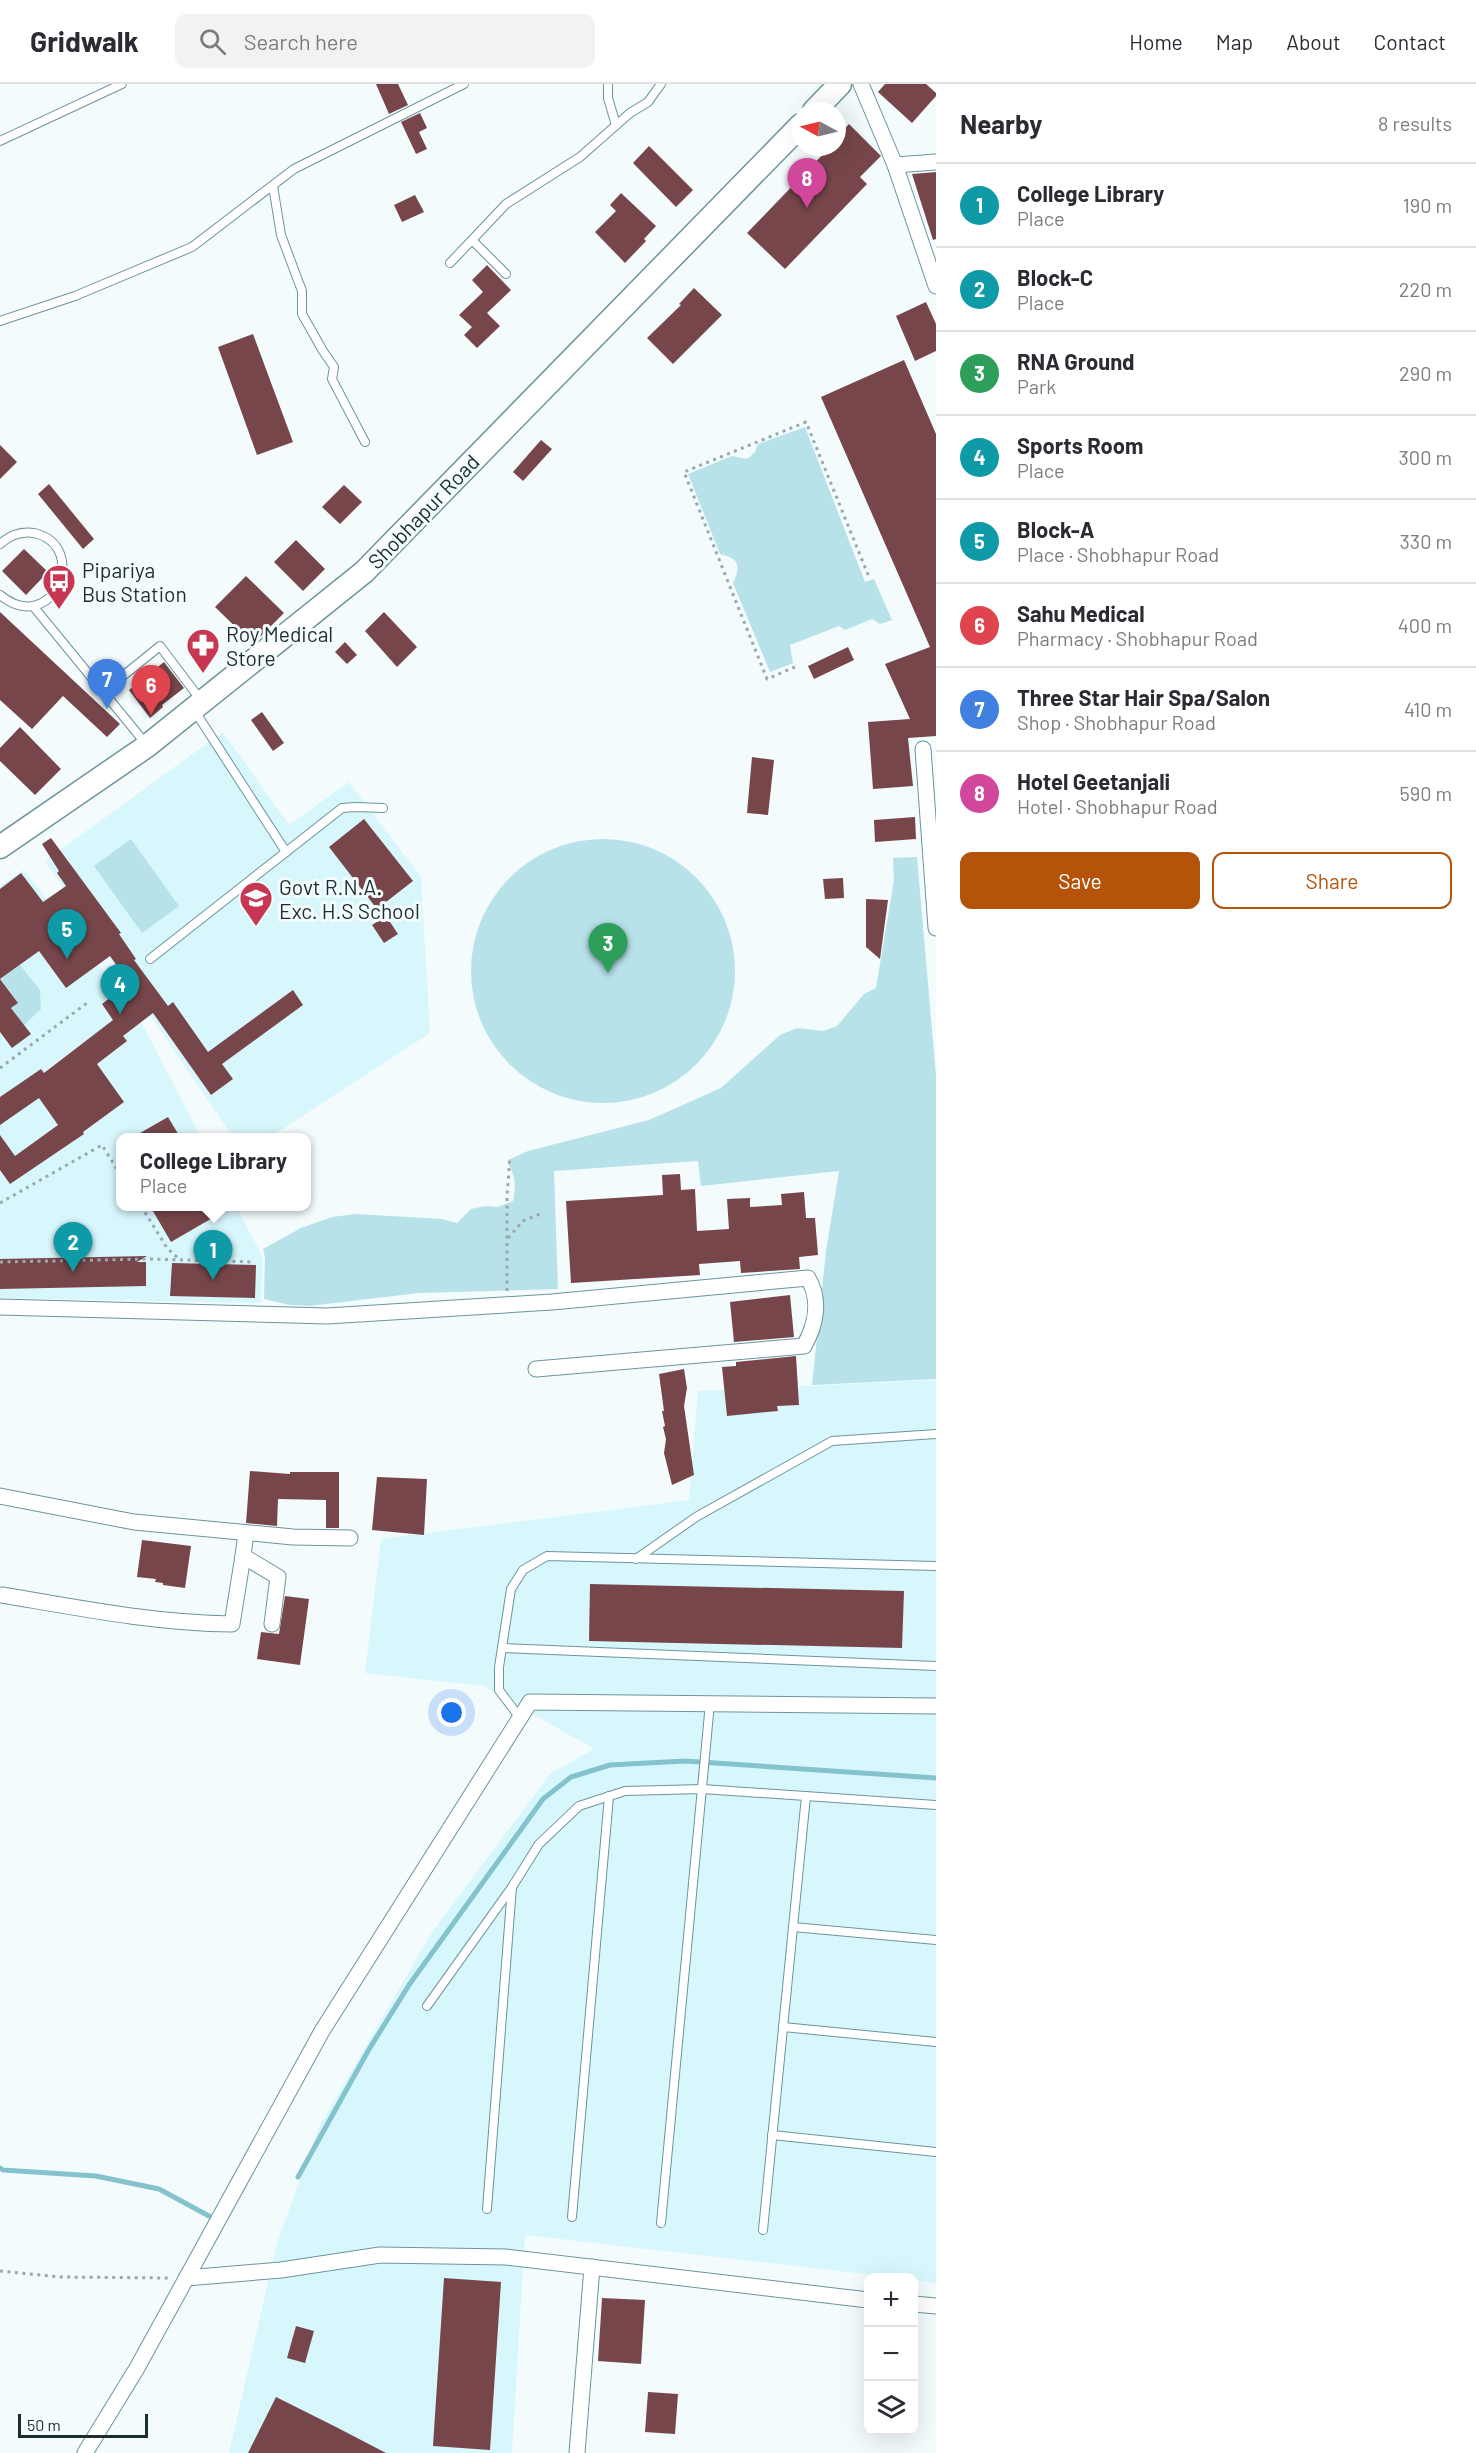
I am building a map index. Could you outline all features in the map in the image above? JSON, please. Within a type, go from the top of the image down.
[{"type":"main road","points":[[823,102],[840,84]]},
{"type":"main road","points":[[832,102],[848,84]]},
{"type":"main road","name":"Shobhapur Road","points":[[200,709],[364,572],[792,134]]},
{"type":"main road","name":"Shobhapur Road","points":[[0,856],[150,749],[367,578],[792,143]]},
{"type":"main road","name":"Shobhapur Road","points":[[0,847],[150,749]]},
{"type":"street","points":[[861,84],[894,165],[936,286]]},
{"type":"street","points":[[894,165],[936,162]]},
{"type":"street","points":[[923,749],[936,928]]},
{"type":"street","points":[[0,1306],[327,1316],[507,1305],[808,1278],[815,1290],[814,1327],[804,1346],[536,1369]]},
{"type":"street","points":[[0,1496],[134,1522],[246,1533],[350,1538]]},
{"type":"street","points":[[2,1595],[117,1615],[183,1623],[232,1624],[246,1533]]},
{"type":"street","points":[[243,1556],[278,1577],[272,1624]]},
{"type":"street","points":[[85,2453],[137,2368],[322,2031],[530,1702],[936,1706]]},
{"type":"street","points":[[186,2278],[281,2270],[380,2255],[506,2257],[864,2300]]},
{"type":"street","points":[[577,2453],[592,2267]]},
{"type":"street","points":[[918,2304],[936,2306]]},
{"type":"lane","points":[[0,141],[122,84]]},
{"type":"lane","points":[[0,321],[75,296],[192,247],[294,170],[464,84]]},
{"type":"lane","points":[[608,84],[608,98],[616,125]]},
{"type":"lane","points":[[450,263],[506,204],[580,158],[630,113],[648,102],[661,84]]},
{"type":"lane","points":[[273,186],[281,235],[302,291],[302,314],[334,367],[332,379],[365,442]]},
{"type":"lane","points":[[471,240],[506,274]]},
{"type":"lane","points":[[0,544],[16,533],[28,532],[39,535],[50,540],[57,549],[62,560],[63,571],[61,583],[55,593],[45,601],[33,606],[21,606],[9,602],[0,595]]},
{"type":"lane","points":[[33,606],[150,749]]},
{"type":"lane","points":[[103,692],[159,646],[200,709],[286,852]]},
{"type":"lane","points":[[150,959],[342,808],[383,808]]},
{"type":"lane","points":[[636,1559],[696,1517],[832,1441],[936,1434]]},
{"type":"lane","points":[[520,1718],[499,1690],[499,1667],[511,1589],[523,1570],[547,1556],[936,1566]]},
{"type":"lane","points":[[502,1648],[936,1666]]},
{"type":"lane","points":[[661,2223],[710,1703]]},
{"type":"lane","points":[[427,2006],[512,1887],[539,1844],[579,1806],[625,1791],[702,1789],[936,1805]]},
{"type":"lane","points":[[572,2217],[609,1796]]},
{"type":"lane","points":[[763,2230],[806,1796]]},
{"type":"lane","points":[[487,2209],[512,1887]]},
{"type":"lane","points":[[793,1927],[936,1940]]},
{"type":"lane","points":[[783,2027],[936,2042]]},
{"type":"lane","points":[[772,2135],[936,2152]]},
{"type":"path","points":[[795,667],[767,678],[684,472],[806,422],[869,577]]},
{"type":"path","points":[[0,1068],[87,1003]]},
{"type":"path","points":[[0,1203],[102,1145],[116,1168]]},
{"type":"path","points":[[507,1305],[510,1156]]},
{"type":"path","points":[[144,1211],[167,1248],[180,1261]]},
{"type":"path","points":[[507,1239],[523,1221],[540,1214]]},
{"type":"path","points":[[0,1262],[253,1262]]},
{"type":"path","points":[[0,2271],[60,2277],[186,2278]]},
{"type":"shaded area","points":[[805,427],[865,582],[874,579],[892,620],[880,624],[872,619],[845,630],[839,626],[790,645],[793,663],[770,672],[733,583],[738,568],[737,564],[732,558],[720,554],[688,474],[732,456],[747,459],[755,452],[758,444]]},
{"type":"shaded area","name":"Govt R.N.A. Exc. H.S School","points":[[223,732],[289,825],[349,782],[421,877],[430,1033],[276,1133],[230,1133],[45,861]]},
{"type":"shaded area","points":[[131,839],[179,906],[142,933],[94,866]]},
{"type":"shaded area","points":[[603,839],[629,842],[653,849],[687,869],[705,887],[725,921],[732,945],[735,971],[732,997],[725,1021],[705,1055],[687,1073],[653,1093],[629,1100],[603,1103],[577,1100],[553,1093],[519,1073],[501,1055],[481,1021],[474,997],[471,971],[474,945],[481,921],[501,887],[519,869],[553,849],[577,842]]},
{"type":"shaded area","points":[[917,857],[936,1076],[936,1379],[812,1385],[826,1251],[839,1171],[701,1186],[698,1161],[554,1171],[558,1289],[419,1293],[309,1306],[290,1305],[264,1299],[265,1257],[263,1249],[301,1228],[332,1217],[356,1214],[442,1219],[457,1223],[471,1209],[485,1206],[498,1207],[513,1201],[515,1182],[508,1160],[528,1151],[649,1120],[721,1088],[780,1035],[797,1028],[823,1031],[837,1026],[864,994],[876,988],[894,880],[893,858]]},
{"type":"shaded area","points":[[24,870],[139,1018],[199,1133],[116,1133],[116,1211],[238,1211],[263,1257],[261,1303],[0,1298],[0,886]]},
{"type":"shaded area","points":[[20,965],[40,990],[41,1009],[24,1025],[12,1008],[18,1003],[1,979]]},
{"type":"shaded area","points":[[936,1380],[936,2283],[918,2281],[918,2273],[864,2274],[525,2235],[512,2453],[229,2453],[277,2243],[319,2127],[432,1932],[550,1774],[594,1749],[484,1686],[365,1673],[381,1539],[689,1500],[698,1391]]},
{"type":"building","points":[[376,84],[398,84],[408,105],[389,114]]},
{"type":"building","points":[[885,84],[926,84],[936,93],[936,96],[912,123],[878,92]]},
{"type":"building","points":[[420,113],[427,128],[419,132],[427,149],[416,154],[401,122]]},
{"type":"building","points":[[849,124],[881,156],[860,177],[867,184],[785,269],[747,233],[821,156],[846,156],[846,127]]},
{"type":"building","points":[[649,146],[693,190],[676,207],[633,163]]},
{"type":"building","points":[[936,172],[936,239],[933,240],[912,174]]},
{"type":"building","points":[[621,193],[656,226],[644,239],[646,241],[625,263],[595,232],[616,211],[610,205]]},
{"type":"building","points":[[415,195],[424,212],[402,222],[394,205]]},
{"type":"building","points":[[487,265],[511,290],[487,313],[500,326],[477,348],[464,335],[472,327],[459,315],[483,292],[472,280]]},
{"type":"building","points":[[694,288],[722,315],[673,364],[647,338],[681,305],[679,304]]},
{"type":"building","points":[[926,302],[936,324],[936,351],[915,361],[896,316]]},
{"type":"building","points":[[253,334],[293,442],[257,455],[218,347]]},
{"type":"building","points":[[904,360],[936,434],[936,736],[908,738],[913,786],[873,789],[868,722],[910,719],[885,664],[930,647],[821,397]]},
{"type":"building","points":[[541,440],[552,449],[523,481],[513,472]]},
{"type":"building","points":[[0,445],[17,462],[0,479]]},
{"type":"building","points":[[49,484],[94,539],[83,549],[38,494]]},
{"type":"building","points":[[344,485],[362,502],[340,524],[322,507]]},
{"type":"building","points":[[296,540],[325,569],[303,591],[274,562]]},
{"type":"building","points":[[24,549],[48,572],[26,595],[2,571]]},
{"type":"building","points":[[246,576],[284,613],[253,644],[215,607]]},
{"type":"building","points":[[0,612],[120,724],[107,737],[63,696],[32,729],[0,700]]},
{"type":"building","points":[[384,612],[417,647],[397,667],[365,631]]},
{"type":"building","points":[[345,642],[357,655],[347,664],[335,652]]},
{"type":"building","points":[[848,647],[854,660],[814,679],[808,666]]},
{"type":"building","points":[[164,662],[184,688],[162,705],[163,707],[150,718],[129,690]]},
{"type":"building","points":[[262,712],[284,743],[273,751],[251,720]]},
{"type":"building","points":[[20,727],[61,769],[35,795],[0,761],[0,748]]},
{"type":"building","points":[[752,757],[774,760],[768,815],[747,813]]},
{"type":"building","points":[[915,817],[916,839],[875,842],[874,820]]},
{"type":"building","points":[[364,819],[413,881],[377,909],[329,847]]},
{"type":"building","points":[[51,838],[121,933],[119,934],[136,959],[134,960],[168,1006],[173,1002],[208,1052],[293,990],[303,1005],[222,1064],[233,1079],[211,1095],[153,1013],[123,1036],[127,1041],[97,1064],[124,1102],[83,1132],[84,1134],[10,1184],[0,1170],[0,1135],[15,1156],[58,1125],[39,1098],[0,1125],[0,1097],[41,1069],[44,1073],[113,1020],[102,1004],[129,983],[110,956],[66,988],[39,951],[0,979],[0,889],[21,873],[43,902],[66,886],[42,844]]},
{"type":"building","points":[[843,878],[844,898],[825,899],[823,879]]},
{"type":"building","points":[[866,899],[888,900],[880,959],[866,947]]},
{"type":"building","points":[[386,916],[398,934],[384,943],[372,925]]},
{"type":"building","points":[[0,979],[18,1003],[11,1008],[31,1034],[12,1048],[0,1032]]},
{"type":"building","points":[[168,1117],[178,1133],[140,1133]]},
{"type":"building","points":[[680,1174],[681,1190],[695,1189],[697,1231],[729,1229],[727,1199],[750,1198],[750,1207],[782,1205],[781,1194],[804,1192],[806,1218],[815,1218],[818,1255],[799,1257],[800,1269],[741,1273],[740,1261],[699,1264],[700,1275],[571,1283],[566,1201],[663,1195],[662,1175]]},
{"type":"building","points":[[153,1211],[224,1211],[171,1242]]},
{"type":"building","points":[[147,1256],[137,1262],[146,1262],[146,1286],[0,1289],[0,1259]]},
{"type":"building","points":[[172,1263],[256,1265],[255,1298],[170,1296]]},
{"type":"building","points":[[790,1295],[794,1337],[734,1342],[730,1302]]},
{"type":"building","points":[[796,1356],[799,1405],[777,1406],[778,1411],[727,1416],[722,1367],[736,1366],[736,1362]]},
{"type":"building","points":[[684,1369],[687,1388],[684,1406],[694,1475],[672,1485],[664,1453],[666,1439],[659,1374]]},
{"type":"building","points":[[250,1471],[290,1474],[290,1472],[339,1472],[339,1528],[326,1528],[326,1500],[278,1499],[277,1526],[246,1523]]},
{"type":"building","points":[[377,1477],[427,1479],[424,1535],[372,1530]]},
{"type":"building","points":[[142,1540],[191,1546],[185,1588],[163,1585],[163,1583],[155,1582],[156,1579],[137,1577]]},
{"type":"building","points":[[590,1584],[904,1591],[902,1648],[589,1641]]},
{"type":"building","points":[[285,1596],[309,1599],[300,1665],[257,1659],[261,1632],[279,1634]]},
{"type":"building","points":[[444,2278],[501,2282],[490,2450],[433,2446]]},
{"type":"building","points":[[602,2298],[645,2300],[641,2364],[598,2361]]},
{"type":"building","points":[[296,2326],[314,2331],[305,2363],[287,2358]]},
{"type":"building","points":[[648,2392],[678,2394],[675,2434],[645,2432]]},
{"type":"building","points":[[276,2397],[336,2427],[386,2453],[248,2453]]},
{"type":"waterway","points":[[298,2177],[368,2051],[409,1985],[543,1799],[571,1777],[610,1765],[685,1761],[936,1778]]},
{"type":"waterway","points":[[0,2168],[96,2176],[159,2189],[209,2216]]},
{"type":"place","name":"Hotel Geetanjali","points":[[807,208]]},
{"type":"place","name":"Pipariya Bus Station","points":[[59,610]]},
{"type":"place","name":"Roy Medical Store","points":[[203,674]]},
{"type":"place","name":"Three Star Hair Spa/Salon","points":[[107,709]]},
{"type":"place","name":"Sahu Medical","points":[[151,715]]},
{"type":"place","name":"Govt R.N.A. Exc. H.S School","points":[[256,927]]},
{"type":"place","name":"Block-A","points":[[67,959]]},
{"type":"place","name":"RNA Ground","points":[[608,973]]},
{"type":"place","name":"Sports Room","points":[[120,1014]]},
{"type":"place","name":"Block-C","points":[[73,1272]]},
{"type":"place","name":"College Library","points":[[213,1280]]}]
